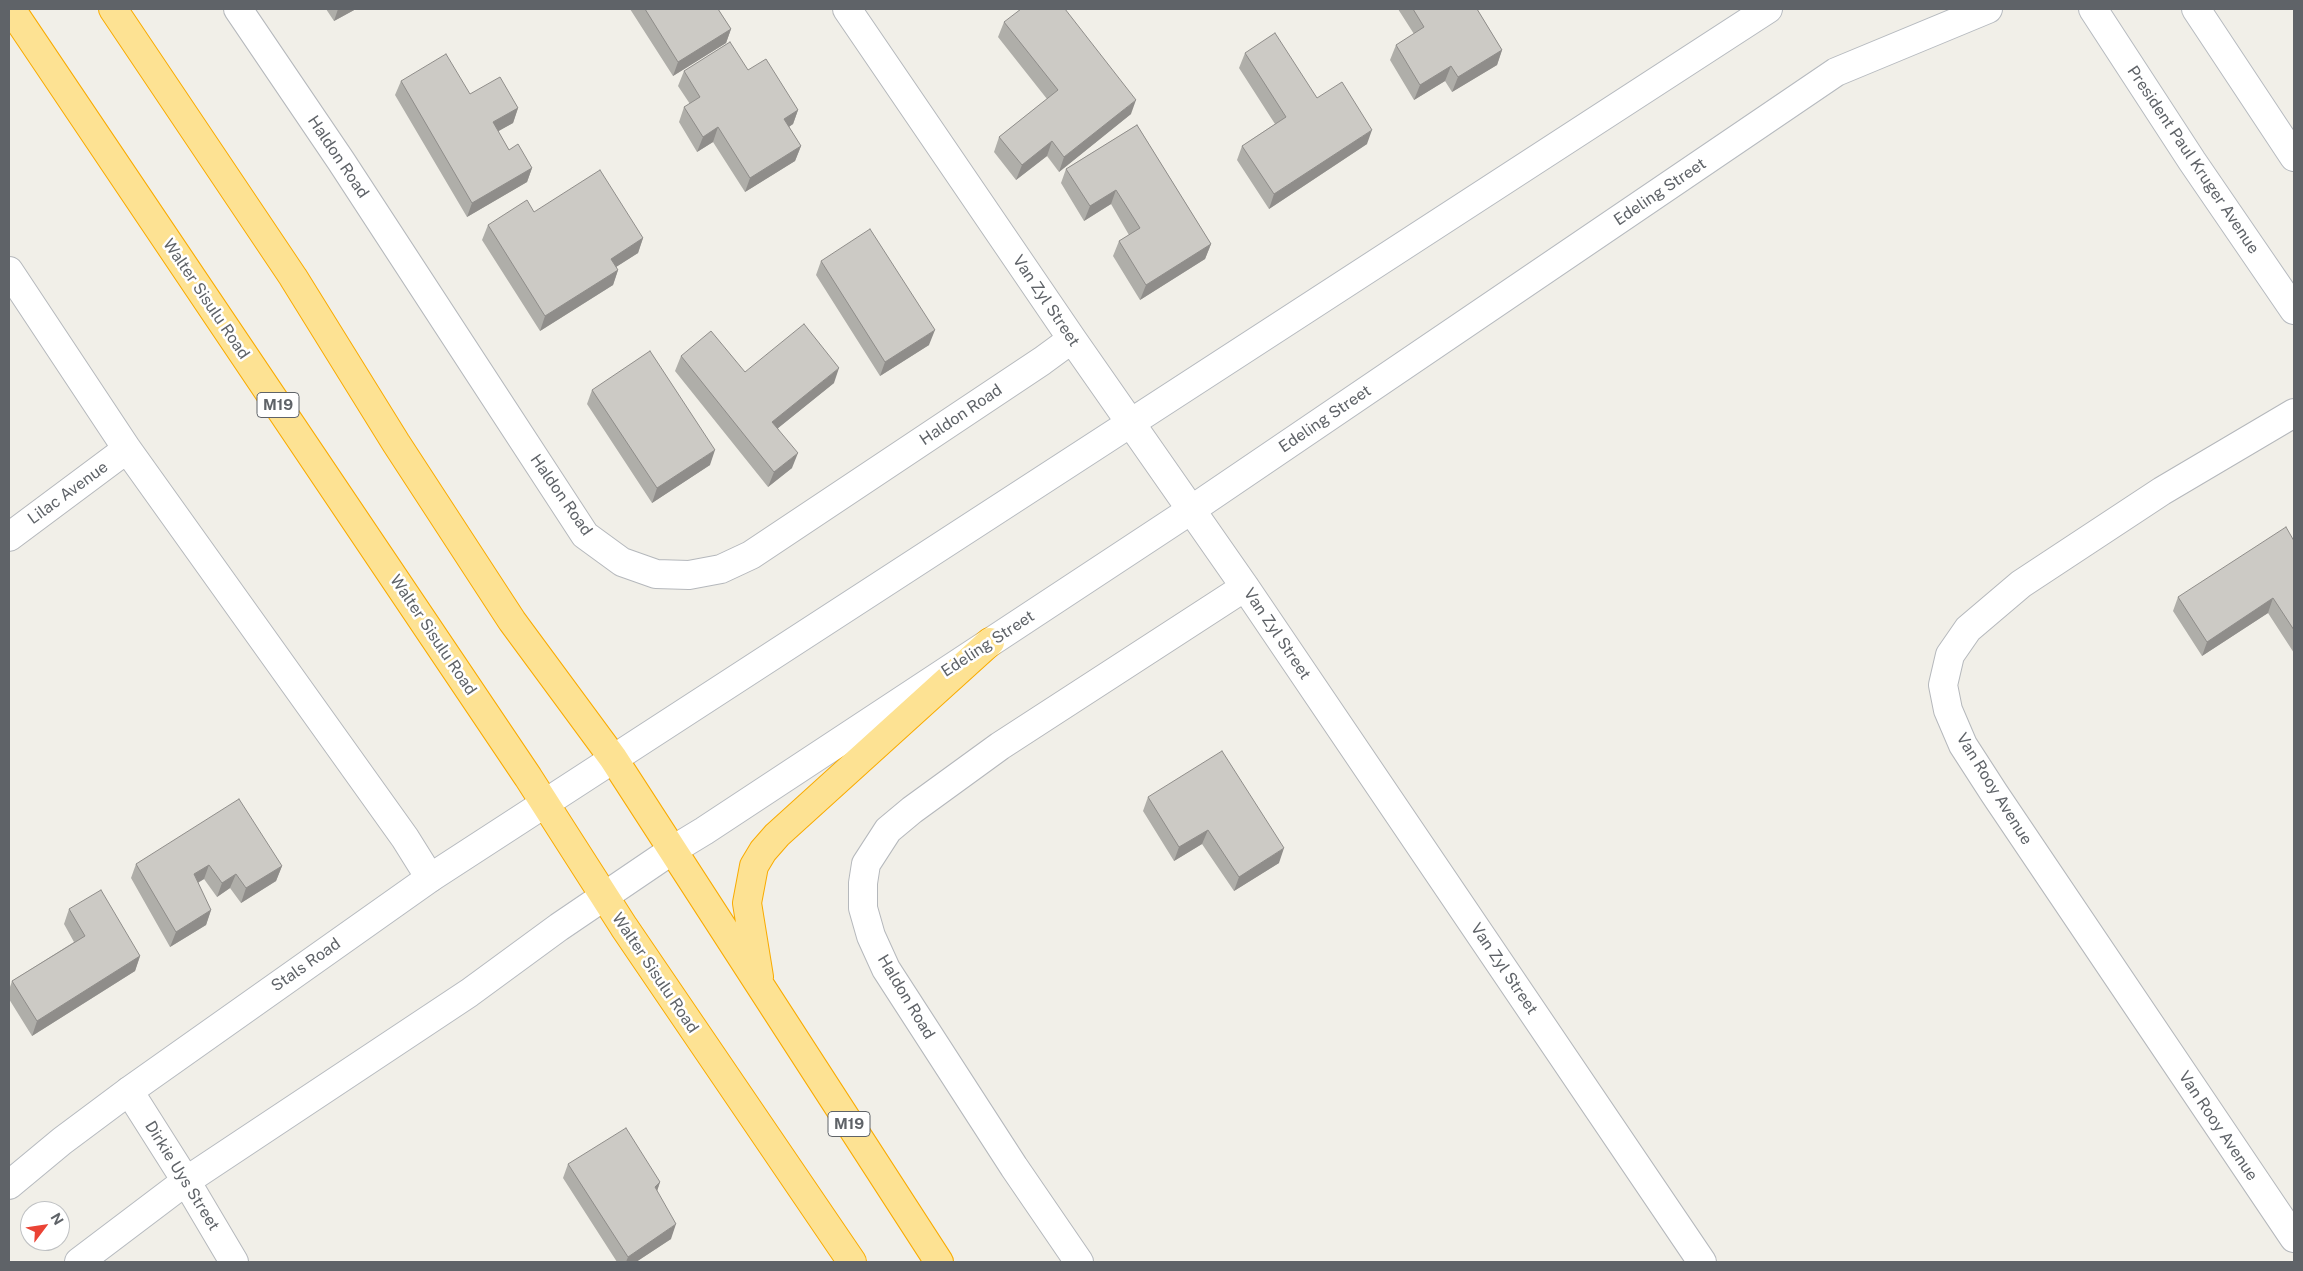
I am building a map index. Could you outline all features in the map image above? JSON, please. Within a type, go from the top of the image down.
[{"type":"highway","name":"Walter Sisulu Road","points":[[11,9],[545,802],[605,897],[852,1262]]},
{"type":"highway","name":"M19","points":[[113,9],[293,277],[396,443],[512,621],[613,758],[671,851],[939,1262]]},
{"type":"highway","points":[[760,985],[747,903],[748,889],[754,866],[762,851],[777,835],[990,642]]},
{"type":"street","name":"Haldon Road","points":[[238,9],[341,161],[585,535],[622,562],[656,574],[689,575],[721,569],[751,554],[1042,361],[1072,339]]},
{"type":"street","name":"Van Zyl Street","points":[[846,9],[1245,587],[1702,1262]]},
{"type":"street","points":[[613,758],[1768,9]]},
{"type":"street","name":"Edeling Street","points":[[671,851],[1191,510],[1836,72],[1988,9]]},
{"type":"street","name":"President Paul Kruger Avenue","points":[[2093,9],[2192,161],[2294,310]]},
{"type":"street","points":[[2196,9],[2294,157]]},
{"type":"street","points":[[9,271],[127,449],[405,838],[430,878]]},
{"type":"street","name":"Van Rooy Avenue","points":[[2294,413],[2162,491],[2021,584],[1968,629],[1950,655],[1943,686],[1948,710],[1963,745],[2294,1238]]},
{"type":"street","name":"Lilac Avenue","points":[[9,537],[127,449]]},
{"type":"street","name":"Haldon Road","points":[[1079,1262],[1014,1167],[886,969],[871,936],[863,908],[863,883],[866,864],[888,830],[912,810],[1000,746],[1245,587]]},
{"type":"street","name":"Stals Road","points":[[9,1185],[62,1141],[129,1091],[430,878],[613,758]]},
{"type":"street","points":[[79,1262],[186,1181],[468,993],[671,851]]},
{"type":"street","name":"Dirkie Uys Street","points":[[129,1091],[234,1262]]},
{"type":"building","points":[[645,9],[718,9],[731,29],[678,62]]},
{"type":"building","points":[[1021,9],[1065,9],[1136,100],[1064,157],[1052,141],[1022,165],[999,137],[1058,90],[1004,22]]},
{"type":"building","points":[[1413,9],[1477,9],[1502,50],[1458,77],[1451,66],[1420,85],[1396,45],[1424,27]]},
{"type":"building","points":[[1275,33],[1317,98],[1342,82],[1372,130],[1274,194],[1242,146],[1286,117],[1245,53]]},
{"type":"building","points":[[730,42],[748,70],[766,59],[798,110],[784,119],[801,146],[750,178],[718,127],[703,137],[684,107],[700,97],[684,71]]},
{"type":"building","points":[[446,54],[470,94],[500,77],[518,108],[493,122],[509,150],[518,144],[532,168],[472,203],[401,81]]},
{"type":"building","points":[[1137,125],[1211,244],[1146,285],[1119,241],[1140,228],[1116,190],[1090,206],[1066,169]]},
{"type":"building","points":[[600,170],[643,238],[611,259],[618,270],[545,316],[488,225],[527,200],[534,212]]},
{"type":"building","points":[[870,229],[935,330],[885,362],[821,261]]},
{"type":"building","points":[[804,324],[839,368],[772,422],[798,453],[774,472],[681,356],[711,331],[745,372]]},
{"type":"building","points":[[650,351],[715,450],[657,488],[592,390]]},
{"type":"building","points":[[2286,527],[2294,541],[2294,630],[2273,598],[2207,642],[2178,597]]},
{"type":"building","points":[[1222,751],[1284,848],[1239,877],[1208,830],[1179,847],[1148,797]]},
{"type":"building","points":[[239,799],[282,866],[246,888],[236,874],[222,883],[209,865],[194,874],[211,910],[176,932],[136,864]]},
{"type":"building","points":[[101,890],[140,956],[37,1021],[12,981],[85,936],[69,909]]},
{"type":"building","points":[[626,1128],[660,1182],[655,1187],[676,1224],[628,1257],[568,1164]]}]
